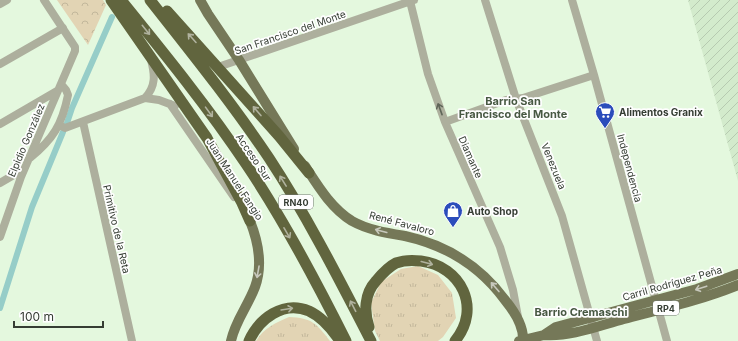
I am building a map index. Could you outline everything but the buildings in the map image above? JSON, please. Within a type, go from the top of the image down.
[{"type":"highway","points":[[111,0],[207,138],[250,221]]},
{"type":"highway","name":"Acceso Sur","points":[[121,0],[186,81],[246,164],[324,296],[346,341]]},
{"type":"highway","name":"Acceso Sur","points":[[150,0],[219,88],[268,157],[286,185],[338,277],[371,341]]},
{"type":"highway","points":[[156,0],[274,130],[309,173]]},
{"type":"highway","points":[[375,341],[365,311],[367,296],[372,284],[396,263],[410,260],[425,262],[443,270],[454,278],[462,289],[468,302],[468,312],[466,324],[455,341]]},
{"type":"highway","points":[[248,341],[253,330],[263,319],[279,310],[294,308],[308,310],[317,316],[332,330],[340,341]]},
{"type":"main road","name":"René Favaloro","points":[[200,0],[309,173],[329,202],[353,222],[386,233],[426,242],[452,252],[469,263],[493,284],[509,304],[518,318],[522,341]]},
{"type":"main road","name":"Juan Manuel Fangio","points":[[231,341],[234,330],[255,287],[259,263],[256,237],[250,221]]},
{"type":"main road","name":"Carril Rodríguez Peña","points":[[657,305],[738,274]]},
{"type":"main road","name":"Carril Rodríguez Peña","points":[[522,341],[544,335],[556,327],[592,323],[657,305],[707,296],[738,285]]},
{"type":"street","points":[[0,4],[7,0]]},
{"type":"street","points":[[0,64],[63,28],[44,0]]},
{"type":"street","name":"Venezuela","points":[[485,0],[516,99],[562,216],[597,341]]},
{"type":"street","name":"Independencia","points":[[572,0],[594,74],[667,341]]},
{"type":"street","name":"San Francisco del Monte","points":[[218,67],[412,1]]},
{"type":"street","name":"Diamante","points":[[412,1],[428,74],[445,122],[500,248],[513,290],[518,318]]},
{"type":"street","name":"Elpidio González","points":[[0,237],[24,169],[75,52],[75,47],[63,28]]},
{"type":"street","points":[[59,125],[65,128],[145,98],[152,88],[154,79],[153,69],[147,50]]},
{"type":"street","points":[[445,122],[506,100],[516,99],[594,74]]},
{"type":"street","points":[[0,124],[59,88],[66,90],[68,95],[59,125],[45,146],[28,160]]},
{"type":"street","points":[[145,98],[170,104],[193,116]]},
{"type":"street","name":"Juan Manuel Fangio","points":[[170,104],[250,221]]},
{"type":"street","name":"Primitivo de la Reta","points":[[83,122],[132,341]]},
{"type":"street","points":[[0,183],[24,169]]},
{"type":"shaded area","points":[[688,0],[738,0],[738,181]]},
{"type":"green space","points":[[57,0],[103,0],[106,5],[88,45]]},
{"type":"green space","points":[[418,266],[438,275],[452,293],[456,318],[443,337],[438,341],[380,341],[375,331],[371,303],[381,282],[401,269]]},
{"type":"green space","points":[[289,317],[308,320],[317,326],[330,341],[256,341],[259,336],[270,326]]},
{"type":"waterway","points":[[67,123],[72,108],[112,17]]},
{"type":"waterway","points":[[0,308],[32,207],[63,132]]},
{"type":"place","name":"Alimentos Granix","points":[[605,129]]},
{"type":"place","name":"Auto Shop","points":[[453,228]]},
{"type":"district","name":"Barrio San Francisco del Monte","points":[[513,107]]},
{"type":"district","name":"Barrio Cremaschi","points":[[581,312]]}]
